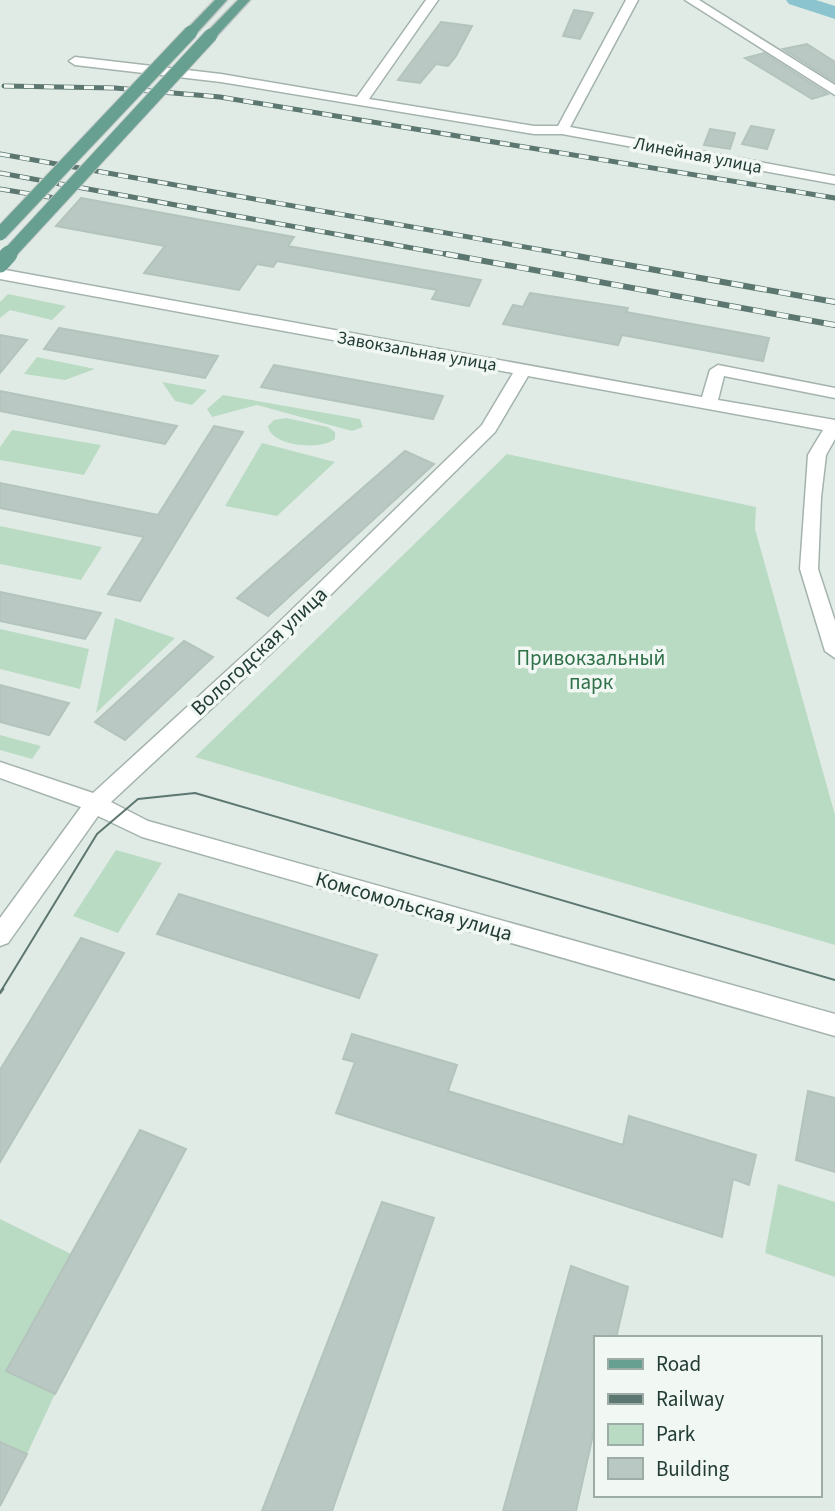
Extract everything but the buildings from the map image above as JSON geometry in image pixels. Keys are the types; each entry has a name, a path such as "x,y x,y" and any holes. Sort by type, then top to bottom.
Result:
{"main road":[{"path":"0,234 221,0"},
{"path":"0,264 244,0"}],"street":[{"path":"361,101 432,0"},
{"path":"562,130 632,0"},
{"path":"691,0 835,90"},
{"name":"Линейная улица","path":"75,61 221,78 534,130 562,130 835,180"},
{"name":"Завокзальная улица","path":"0,274 835,426"},
{"name":"Вологодская улица","path":"0,936 95,804 275,638 489,428 523,370"},
{"path":"708,405 718,370 835,393"},
{"path":"835,426 817,455 809,569 835,650"},
{"name":"Комсомольская улица","path":"0,770 95,804 142,828 835,1025"}],"green space":[{"path":"8,294 66,306 52,320 10,310 0,318 0,302"},
{"path":"37,357 95,369 65,380 24,374"},
{"path":"162,382 207,390 192,405 175,401"},
{"path":"223,395 360,419 363,427 352,431 257,405 212,417 207,409"},
{"path":"286,418 328,427 335,432 335,439 319,445 286,442 271,433 268,426 274,420"},
{"path":"12,430 101,445 84,475 0,460 0,447"},
{"path":"262,443 335,462 277,516 225,506"},
{"name":"Привокзальный парк","path":"507,454 756,507 755,529 835,815 835,945 195,757"},
{"path":"0,526 102,547 81,580 0,564"},
{"path":"115,618 175,638 96,713"},
{"path":"0,629 89,649 80,689 0,669"},
{"path":"0,735 41,746 32,759 0,750"},
{"path":"116,850 162,863 118,933 73,916"},
{"path":"778,1184 835,1202 835,1277 765,1253"},
{"path":"0,1219 71,1254 6,1371 55,1394 27,1454 0,1442"}],"waterway":[{"path":"796,0 835,13"}],"tram line":[{"path":"1,991 97,834 138,799 195,793 835,980"},
{"path":"0,993 3,989"}],"railway":[{"path":"4,86 115,88 220,97 835,198"},
{"path":"0,154 576,256"},
{"path":"0,173 456,256"},
{"path":"0,189 55,198"},
{"path":"446,254 835,325"},
{"path":"566,254 835,302"}]}
